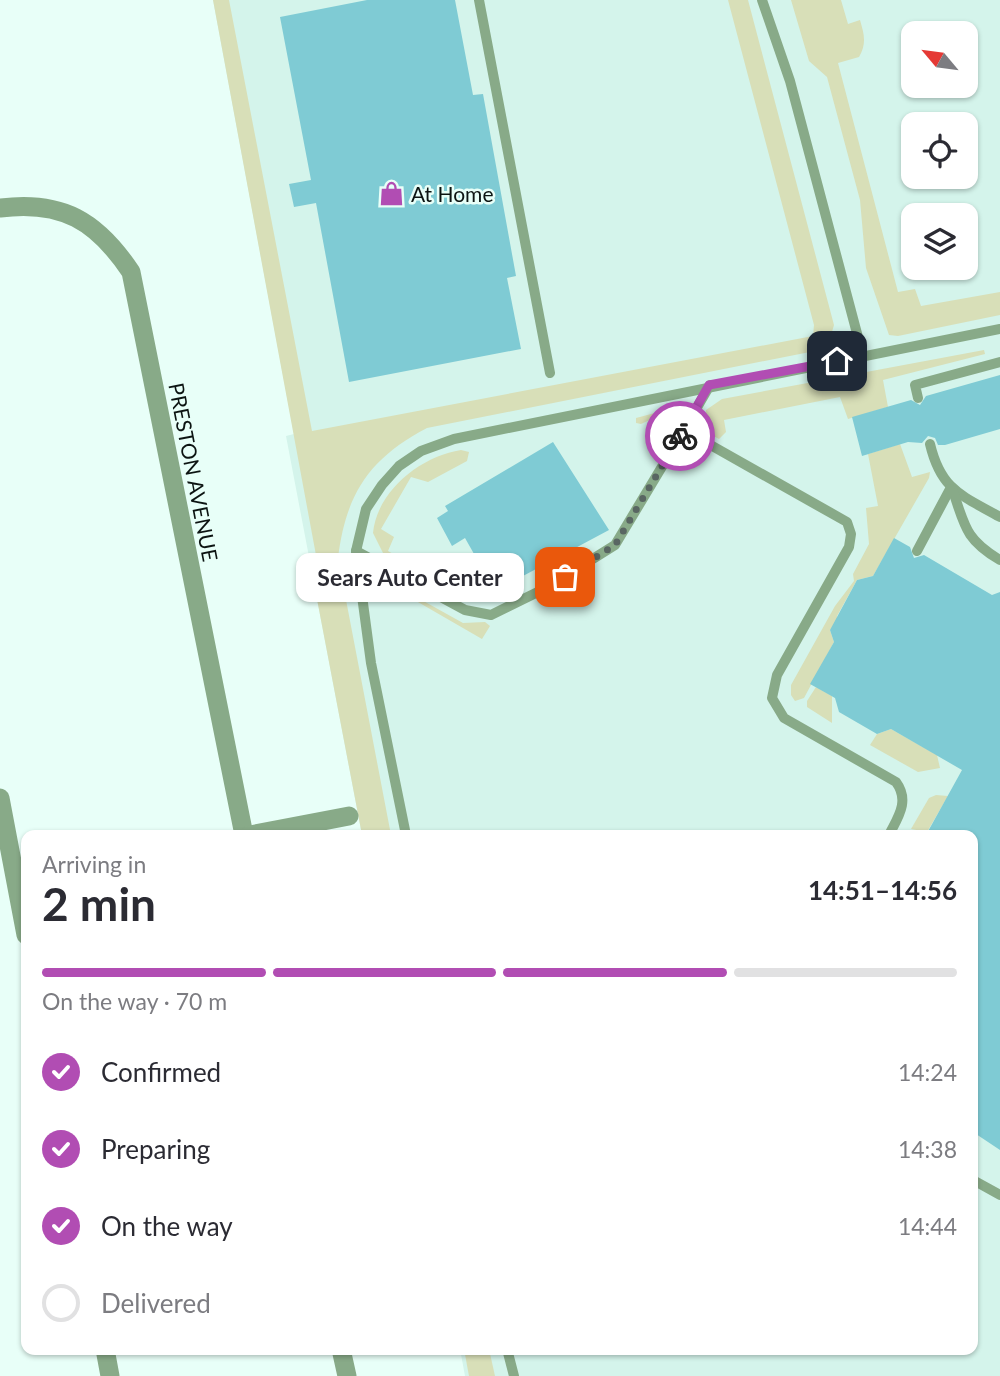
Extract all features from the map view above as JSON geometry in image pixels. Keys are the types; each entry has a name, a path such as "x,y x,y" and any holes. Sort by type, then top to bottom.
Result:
{"street":[{"name":"PRESTON AVENUE","path":"0,208 24,205 57,210 85,222 112,243 131,272 243,830"},
{"path":"0,798 21,913"},
{"path":"276,830 349,816"},
{"path":"106,1355 110,1376"},
{"path":"342,1355 347,1376"}],"lane":[{"path":"479,0 550,373"},
{"path":"762,0 790,81 863,356"},
{"path":"404,830 371,663 356,551 366,509 399,466 421,450 463,436 1000,329"},
{"path":"918,398 915,385 1000,362"},
{"path":"962,373 965,385"},
{"path":"356,551 465,610 491,615 548,587 615,545 709,385"},
{"path":"684,430 847,522 851,534 849,547 777,675 772,698 784,718 896,782 903,795 903,804 891,830"},
{"path":"930,444 935,466 951,490 968,536 977,547 1000,560"},
{"path":"951,490 1000,517"},
{"path":"917,551 951,490"},
{"path":"978,1183 1000,1195"},
{"path":"509,1355 514,1376"}],"shaded area":[{"path":"213,0 1000,0 1000,1376 465,1376 461,1355 978,1355 978,830 361,830 286,436 294,434"}],"green space":[{"path":"213,0 229,0 312,431 813,336 814,325 728,0 748,0 834,325 829,342 820,350 427,428 390,452 376,465 364,480 347,514 338,558 390,830 361,830 316,594 323,593"},
{"path":"791,0 841,0 848,24 860,20 864,34 862,52 859,57 838,63 898,292 915,289 921,306 1000,292 1000,315 898,336 889,335 866,268 860,200 827,77 809,61"},
{"path":"984,350 985,354 883,380 888,407 848,419 840,397 724,420 726,432 719,439 708,433 704,424 706,410 722,399"},
{"path":"666,410 673,414 675,425 660,451 655,452 652,444 662,437 652,419 641,424 636,423 636,418"},
{"path":"900,444 912,477 930,472 929,478 873,576 857,580 837,616 839,623 830,630 834,642 804,698 795,701 791,695 791,685 835,606 854,581 853,574 869,544 866,508 878,506 868,454"},
{"path":"461,450 469,452 467,461 428,482 411,477 381,529 394,537 388,551 432,576 443,564 456,587 453,592 383,553 373,533 383,503 404,478 431,460"},
{"path":"373,573 463,623 485,622 490,626 482,639 385,583 375,597 370,578"},
{"path":"816,687 832,696 832,723 807,707 807,701"},
{"path":"891,729 937,755 940,768 918,772 870,745 877,734"},
{"path":"936,795 948,796 928,830 911,829 929,798"},
{"path":"465,1355 490,1355 495,1376 469,1376"}],"building":[{"name":"At Home","path":"367,0 455,0 473,95 483,94 516,276 507,278 521,349 349,382 316,203 294,207 289,184 311,180 280,17"},
{"path":"1000,375 1000,429 945,445 938,445 935,438 928,436 922,443 908,442 862,456 852,417 911,400 920,405 926,396"},
{"path":"553,442 609,530 495,591 465,538 452,546 437,518 448,511 445,506"},
{"path":"894,538 910,547 914,558 924,555 992,595 1000,592 1000,1150 978,1135 978,830 929,830 962,770 891,729 877,734 839,712 835,698 810,684 834,642 830,630 857,580 873,576"}],"way so far":[{"path":"565,577 615,545 680,436"}],"place":[{"name":"At Home","path":"391,193"},
{"name":"Sears Auto Center","path":"565,577"}],"route":[{"path":"680,436 709,385 837,361"}]}
